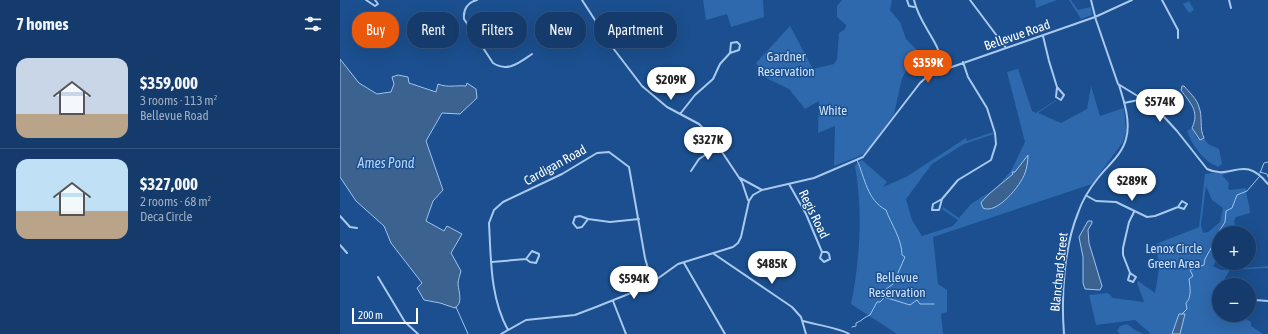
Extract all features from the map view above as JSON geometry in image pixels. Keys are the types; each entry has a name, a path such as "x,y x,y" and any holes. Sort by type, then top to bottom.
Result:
{"street":[{"path":"366,0 375,6 378,4 375,0"},
{"path":"477,0 467,6 464,18 493,64 502,68 509,68 532,54"},
{"path":"501,334 526,320 575,315 613,300 655,282 674,267 736,245 742,233 749,201 746,190 739,177 719,146 699,124 667,107 639,82 613,48 582,0"},
{"path":"907,0 909,6 914,7"},
{"path":"914,0 914,7 924,28 936,45 943,69"},
{"path":"970,0 1006,48"},
{"name":"Blanchard Street","path":"1064,334 1066,274 1071,235 1078,212 1097,179 1121,150 1125,143 1127,132 1124,103 1095,17 1091,0"},
{"name":"Bellevue Road","path":"749,201 755,193 762,190 814,178 863,157 920,82 929,75 1095,17 1132,0"},
{"path":"1162,0 1178,30 1178,38"},
{"path":"1229,0 1231,8"},
{"path":"1043,36 1049,61 1058,87 1064,95 1061,100 1056,97 1058,87"},
{"path":"680,114 695,95 713,79 720,64 730,53 739,50 740,45 737,42 734,41 730,44 730,53"},
{"path":"942,199 939,210 932,210 933,204 942,199 958,180 991,160 996,144 996,133 988,108 968,77 963,62"},
{"path":"1118,84 1154,106 1207,169 1213,172 1251,170 1261,175 1268,184"},
{"path":"1124,103 1143,99"},
{"path":"691,171 699,159 719,146"},
{"name":"Cardigan Road","path":"508,330 497,305 489,223 491,215 503,202 562,174 597,153 609,152 629,167 647,266 655,282"},
{"path":"739,177 762,190"},
{"name":"Regis Road","path":"789,184 806,214 822,252 820,255 821,260 827,261 830,257 829,254 827,252 822,252"},
{"path":"1087,196 1096,201 1114,201 1143,216 1151,217 1178,207 1185,209 1187,204 1181,202 1178,207"},
{"path":"1130,273 1136,276 1134,282 1128,280 1130,273 1122,249 1129,222 1134,212"},
{"path":"340,216 350,227 357,228"},
{"path":"588,219 582,227 578,228 573,223 575,217 580,216 588,219 610,222 639,219"},
{"path":"340,245 347,253"},
{"path":"492,262 526,259 536,264 539,254 532,251 526,259"},
{"path":"714,254 792,307 803,321 806,334"},
{"path":"684,263 725,334"},
{"path":"378,277 405,322 418,334"},
{"path":"613,300 626,334"},
{"path":"1256,300 1268,301"},
{"path":"803,321 824,328 842,330 849,334"}],"green space":[{"path":"703,0 763,0 764,17 731,27 727,14 706,20"},
{"path":"842,0 892,0 890,10 900,22 906,39 918,51 902,78 894,114 872,145 862,155 834,166 835,126 818,133 819,101 805,109 789,89 766,78 756,63 790,26 813,69 834,64 837,59 839,33 845,29 846,25 837,17 837,6"},
{"path":"1035,0 1057,0 1036,8"},
{"path":"1069,0 1071,0 1078,10 1091,7 1092,15 1081,19"},
{"path":"1189,1 1194,10 1189,13 1183,4"},
{"name":"Bellevue Reservation","path":"1018,69 1032,111 1036,113 1056,100 1038,113 1061,123 1087,109 1091,86 1100,116 1124,108 1126,132 1123,142 1092,184 933,237 938,284 947,290 947,312 941,314 943,334 897,334 851,304 857,270 860,218 855,166 862,160 887,182 883,187 906,177 966,138 967,141 993,132 994,134 964,144 932,164 906,199 912,220 922,236 953,226 958,220 942,209 943,207 959,218 971,204 996,188 1011,171 1025,142 1007,72"},
{"path":"1192,128 1197,138 1204,138 1208,144 1219,149 1222,164 1218,167 1203,157 1195,147 1187,131"},
{"name":"Lenox Circle Green Area","path":"1229,173 1222,175 1229,183 1228,189 1246,188 1250,213 1236,217 1234,221 1236,226 1215,226 1220,222 1223,208 1212,200 1206,186 1201,225 1203,233 1208,232 1212,229 1212,270 1230,270 1225,278 1212,278 1212,322 1251,322 1251,326 1263,334 1148,334 1150,333 1135,320 1096,325 1089,295 1108,293 1113,298 1144,302 1137,283 1138,281 1155,293 1159,269 1156,244 1199,227 1205,174"},
{"path":"1268,266 1268,268 1256,269 1256,267"},
{"path":"1127,324 1144,334 1120,334 1117,331 1120,326"}],"water":[{"name":"Ames Pond","path":"340,59 359,83 377,94 391,92 394,84 392,77 398,75 408,77 409,83 436,92 438,84 449,86 466,86 467,83 476,89 477,98 460,114 442,113 426,141 443,190 433,201 426,221 444,231 447,226 462,234 451,253 461,271 458,284 460,301 455,308 424,300 417,288 422,283 391,243 384,226 356,201 340,177"},
{"path":"1182,86 1184,86 1193,96 1199,107 1204,138 1200,140 1192,128 1195,117 1194,112 1191,103 1181,90"},
{"path":"1028,155 1025,173 1014,191 1008,198 995,207 989,209 983,208 981,203 983,200 1013,174 1012,172 1015,172"},
{"path":"1088,221 1092,221 1088,230 1089,243 1102,286 1100,290 1085,289 1083,283 1083,257 1079,237"},
{"path":"1179,314 1185,314 1180,334 1172,334"}],"waterway":[{"path":"857,160 871,195 880,206 886,210 898,237 902,249 902,255 905,257 893,284 882,292 884,297"},
{"path":"1260,173 1264,163 1268,162"},
{"path":"1260,172 1267,174 1268,177"},
{"path":"1182,314 1187,309 1186,303 1190,295 1189,279 1193,276 1190,270 1204,265 1205,259 1215,241 1216,236 1225,222 1226,211 1232,208 1237,195 1247,191 1259,177"},
{"path":"884,297 910,305 917,300 920,304 934,304"},
{"path":"852,327 856,326 856,323 870,315 877,302 880,302 884,298"},
{"path":"456,307 468,334"}],"park label":[{"name":"Gardner Reservation","path":"786,64"},
{"name":"White","path":"833,110"}]}
